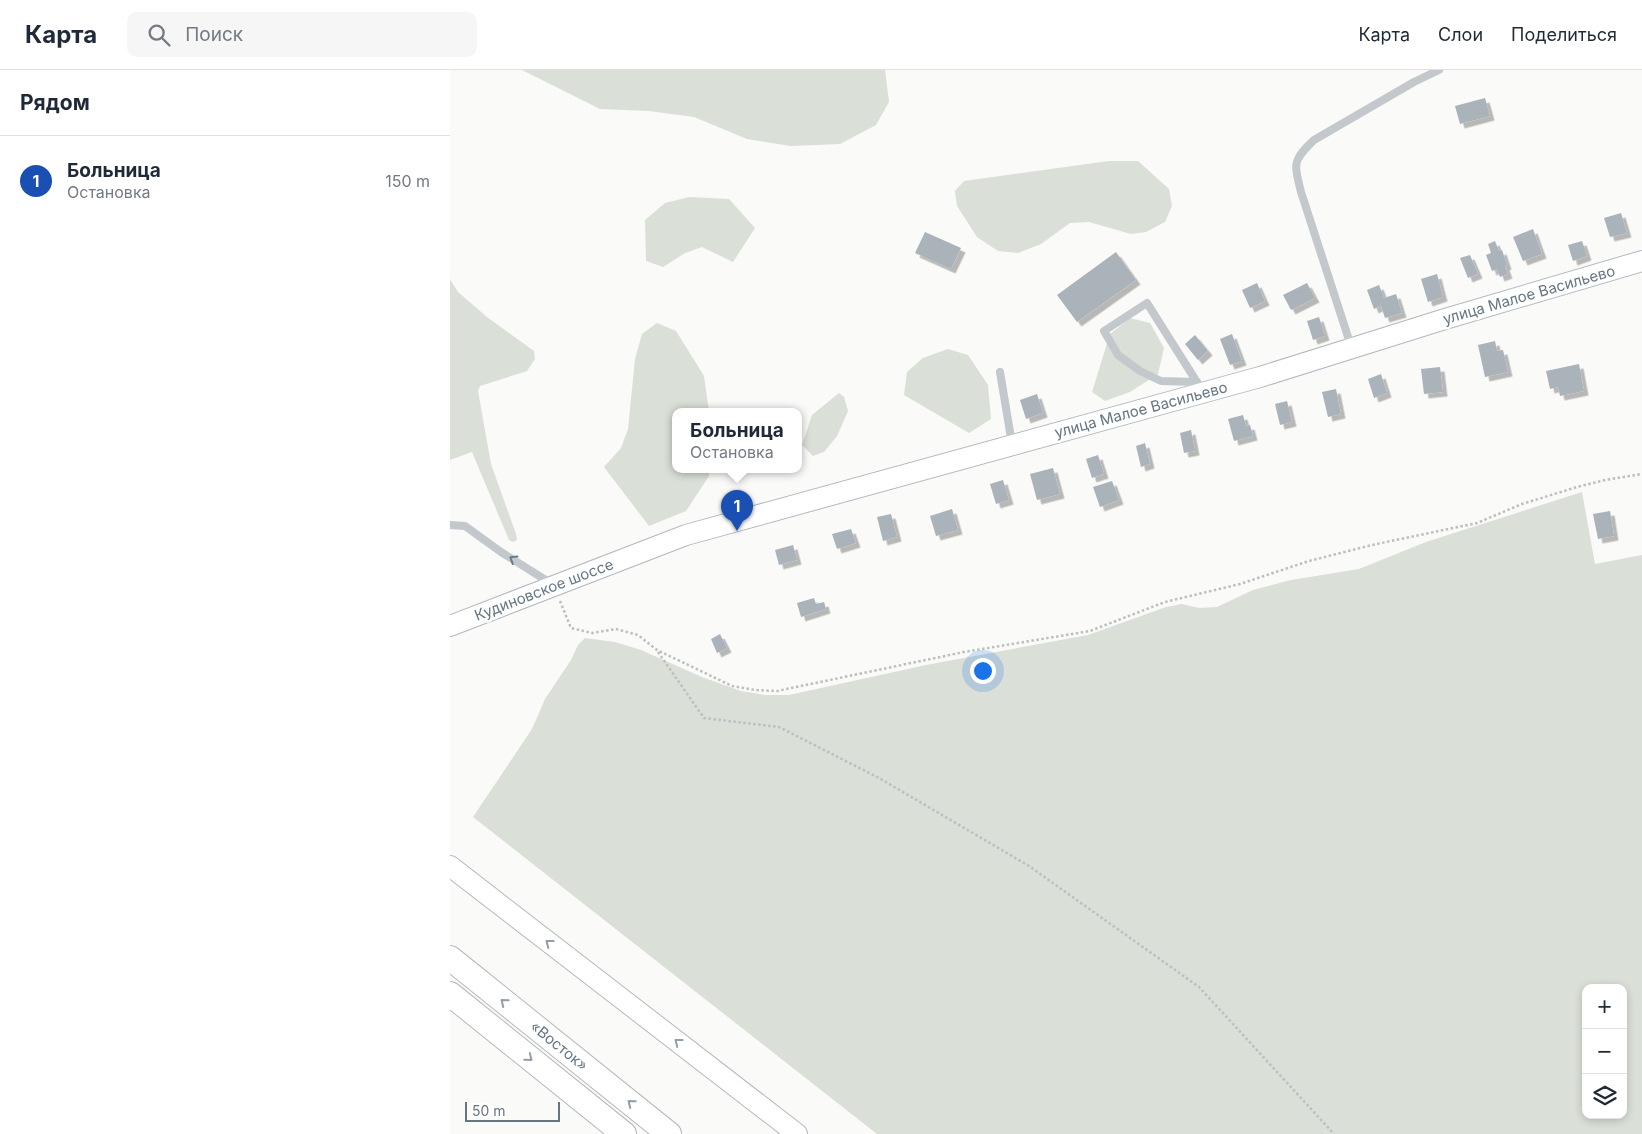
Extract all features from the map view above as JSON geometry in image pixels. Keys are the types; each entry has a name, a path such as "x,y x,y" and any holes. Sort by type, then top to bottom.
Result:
{"highway":[{"name":"«Восток»","path":"450,958 669,1134"},
{"name":"«Восток»","path":"450,994 624,1134"}],"main road":[{"name":"улица Малое Васильево","path":"638,554 695,532 1012,444 1200,387 1352,348 1642,262"},
{"name":"Кудиновское шоссе","path":"450,626 638,554"},
{"path":"450,866 797,1134"},
{"path":"717,1072 783,1134"}],"lane":[{"path":"1352,348 1301,192 1295,166 1301,152 1314,140 1414,82 1439,70"},
{"path":"1147,303 1200,387 1161,381 1140,371 1118,354 1104,331 1147,303"},
{"path":"1000,372 1012,444"},
{"path":"450,525 465,526 501,552 554,585"}],"path":[{"path":"554,585 571,628 592,633 616,629 638,635 657,650 732,686 777,691 964,652 1090,631 1165,602 1240,584 1308,561 1372,544 1477,523 1522,504 1558,493 1604,480 1642,474"},
{"path":"657,650 704,718 779,727 879,778 1029,866 1062,889 1199,987 1334,1134"}],"shaded area":[{"path":"522,70 885,70 889,102 876,125 840,144 791,146 747,139 694,117 649,111 600,109"},
{"path":"1109,161 1138,161 1169,189 1172,206 1165,222 1146,232 1131,234 1089,222 1070,223 1041,244 1018,253 998,251 977,237 957,206 955,191 964,181"},
{"path":"689,197 729,199 755,228 733,262 702,247 685,253 663,267 646,261 645,220 665,203"},
{"path":"450,279 458,292 487,317 534,351 535,359 527,371 480,386 478,391 491,464 516,534 517,540 513,542 509,540 472,452 450,460"},
{"path":"1130,318 1150,323 1164,348 1158,374 1130,392 1105,401 1092,392 1110,334"},
{"path":"657,323 676,331 704,376 708,408 672,408 672,473 709,473 709,476 686,511 649,526 604,467 621,448 628,429 635,359 642,334"},
{"path":"948,349 968,355 988,385 991,419 969,433 904,395 907,372 923,358"},
{"path":"839,393 844,397 848,411 837,436 824,452 813,456 802,445 812,415"},
{"path":"1582,492 1595,564 1642,555 1642,1134 877,1134 473,817 532,729 545,699 571,660 578,645 585,638 615,642 641,650 702,677 741,691 765,695 789,695 926,665 1088,635 1166,607 1182,604 1199,608 1217,607 1253,590 1291,580 1359,569 1426,542"}],"building":[{"path":"1485,98 1490,116 1460,124 1455,106"},
{"path":"1621,213 1627,233 1610,237 1604,218"},
{"path":"1533,229 1542,254 1523,261 1513,237"},
{"path":"925,232 961,248 951,269 915,253"},
{"path":"1495,241 1499,251 1502,250 1507,265 1505,266 1508,274 1500,277 1497,269 1492,271 1486,255 1491,253 1488,244"},
{"path":"1582,241 1587,256 1573,261 1568,245"},
{"path":"1116,252 1136,280 1077,322 1057,295"},
{"path":"1470,255 1478,274 1468,278 1460,258"},
{"path":"1437,274 1443,297 1428,302 1421,279"},
{"path":"1257,283 1265,301 1250,308 1242,290"},
{"path":"1307,283 1315,298 1291,310 1283,295"},
{"path":"1379,285 1384,298 1396,294 1402,313 1385,318 1381,306 1374,309 1367,290"},
{"path":"1319,317 1325,336 1313,340 1307,321"},
{"path":"1232,334 1242,361 1230,365 1220,339"},
{"path":"1195,335 1208,351 1198,360 1185,344"},
{"path":"1495,341 1497,351 1503,350 1508,372 1485,377 1478,345"},
{"path":"1579,364 1584,391 1560,396 1558,387 1550,389 1546,371"},
{"path":"1440,367 1443,392 1424,394 1421,369"},
{"path":"1381,374 1387,393 1374,398 1368,379"},
{"path":"1336,389 1341,414 1328,417 1322,392"},
{"path":"1037,394 1043,413 1026,419 1020,400"},
{"path":"1287,401 1292,422 1280,425 1275,404"},
{"path":"1243,415 1246,426 1250,425 1253,436 1234,441 1228,419"},
{"path":"1191,430 1195,451 1184,453 1180,433"},
{"path":"1145,443 1150,464 1141,467 1136,446"},
{"path":"1098,455 1104,474 1092,478 1086,459"},
{"path":"1053,468 1060,494 1037,500 1030,474"},
{"path":"1003,480 1009,500 996,504 990,484"},
{"path":"1112,481 1119,500 1100,507 1093,487"},
{"path":"952,509 958,530 936,536 930,516"},
{"path":"1610,511 1614,536 1598,539 1593,514"},
{"path":"891,514 897,537 883,541 877,517"},
{"path":"851,529 856,543 837,549 832,534"},
{"path":"793,545 797,560 779,565 775,550"},
{"path":"814,598 816,604 824,602 826,609 801,617 797,603"},
{"path":"720,634 727,648 717,653 711,639"}],"place":[{"name":"Больница","path":"737,531"}]}
